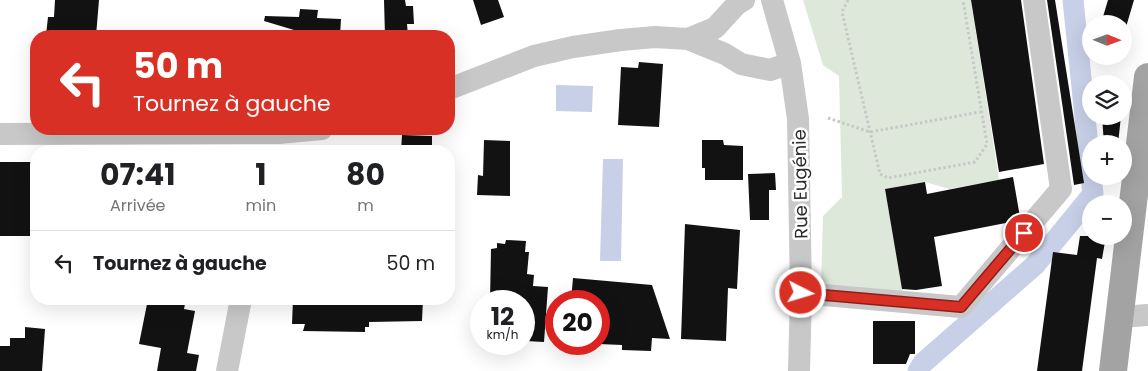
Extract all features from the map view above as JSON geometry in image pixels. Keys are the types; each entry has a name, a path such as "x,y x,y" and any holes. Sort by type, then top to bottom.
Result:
{"main road":[{"path":"1113,371 1148,77"}],"street":[{"path":"688,39 715,28 744,0"},
{"name":"Rue Eugénie","path":"772,0 790,64 798,119 801,293 799,371"},
{"path":"801,293 961,307 1061,189 1034,0"},
{"path":"722,20 720,41 725,54"},
{"path":"455,88 534,56 573,47 638,38 688,39 725,54 741,64 770,70 790,64"},
{"path":"0,134 30,134"},
{"path":"227,371 240,305"},
{"path":"1120,317 1148,315"}],"path":[{"path":"848,0 842,12 880,174 888,178 975,162 987,144 963,0"},
{"path":"828,118 870,132 981,112"}],"green space":[{"path":"803,0 971,0 999,180 949,189 925,182 885,189 903,292 821,287 823,216 842,197 839,76 823,65"}],"water":[{"path":"556,85 593,86 592,112 556,111"},
{"path":"603,159 623,159 621,261 600,261"}],"building":[{"path":"55,0 99,0 96,30 47,30 48,17 54,17"},
{"path":"384,0 405,0 406,6 413,6 414,24 407,24 408,30 385,30"},
{"path":"473,0 498,0 504,17 481,25"},
{"path":"971,0 1021,0 1044,164 999,172"},
{"path":"1047,0 1055,0 1082,170 1082,183 1074,185"},
{"path":"1108,0 1134,0 1130,15 1104,15"},
{"path":"300,9 318,10 317,18 341,19 340,30 294,30 264,21 265,16 299,17"},
{"path":"639,62 663,64 659,127 618,125 621,67 638,68"},
{"path":"1103,125 1120,125 1119,135 1103,135"},
{"path":"402,135 432,136 432,145 401,145"},
{"path":"484,140 510,141 510,196 477,195 478,175 483,176"},
{"path":"702,140 723,140 724,145 743,146 743,180 705,180 705,168 702,168"},
{"path":"0,162 30,162 30,236 0,236"},
{"path":"775,173 776,190 769,190 769,220 750,220 748,174"},
{"path":"1013,177 1020,217 1016,221 934,237 942,286 916,290 902,289 885,189 925,182 927,194"},
{"path":"685,224 740,230 737,289 728,288 726,341 681,339"},
{"path":"1080,236 1082,236 1082,245 1104,245 1102,259 1097,258 1082,371 1037,371 1053,252 1077,255"},
{"path":"506,240 526,241 525,252 529,252 527,274 534,275 533,286 548,287 548,290 545,290 544,342 535,342 535,290 490,290 491,249 497,248 497,243 505,244"},
{"path":"573,278 652,285 670,339 652,338 651,351 622,350 622,345 610,344 610,290 572,290"},
{"path":"147,305 185,305 184,309 195,311 187,353 199,355 196,371 157,371 161,348 139,344"},
{"path":"293,305 423,305 422,321 369,322 369,327 365,327 365,332 303,331 305,324 292,324"},
{"path":"873,321 915,321 915,354 910,354 906,364 873,364"},
{"path":"25,327 45,329 42,371 0,371 0,346 10,346 10,338 25,338"}],"waterway":[{"path":"1073,0 1087,135"},
{"path":"918,371 923,363 1035,265 1093,194 1092,185"}],"route":[{"path":"801,293 961,307 1024,233"}]}
